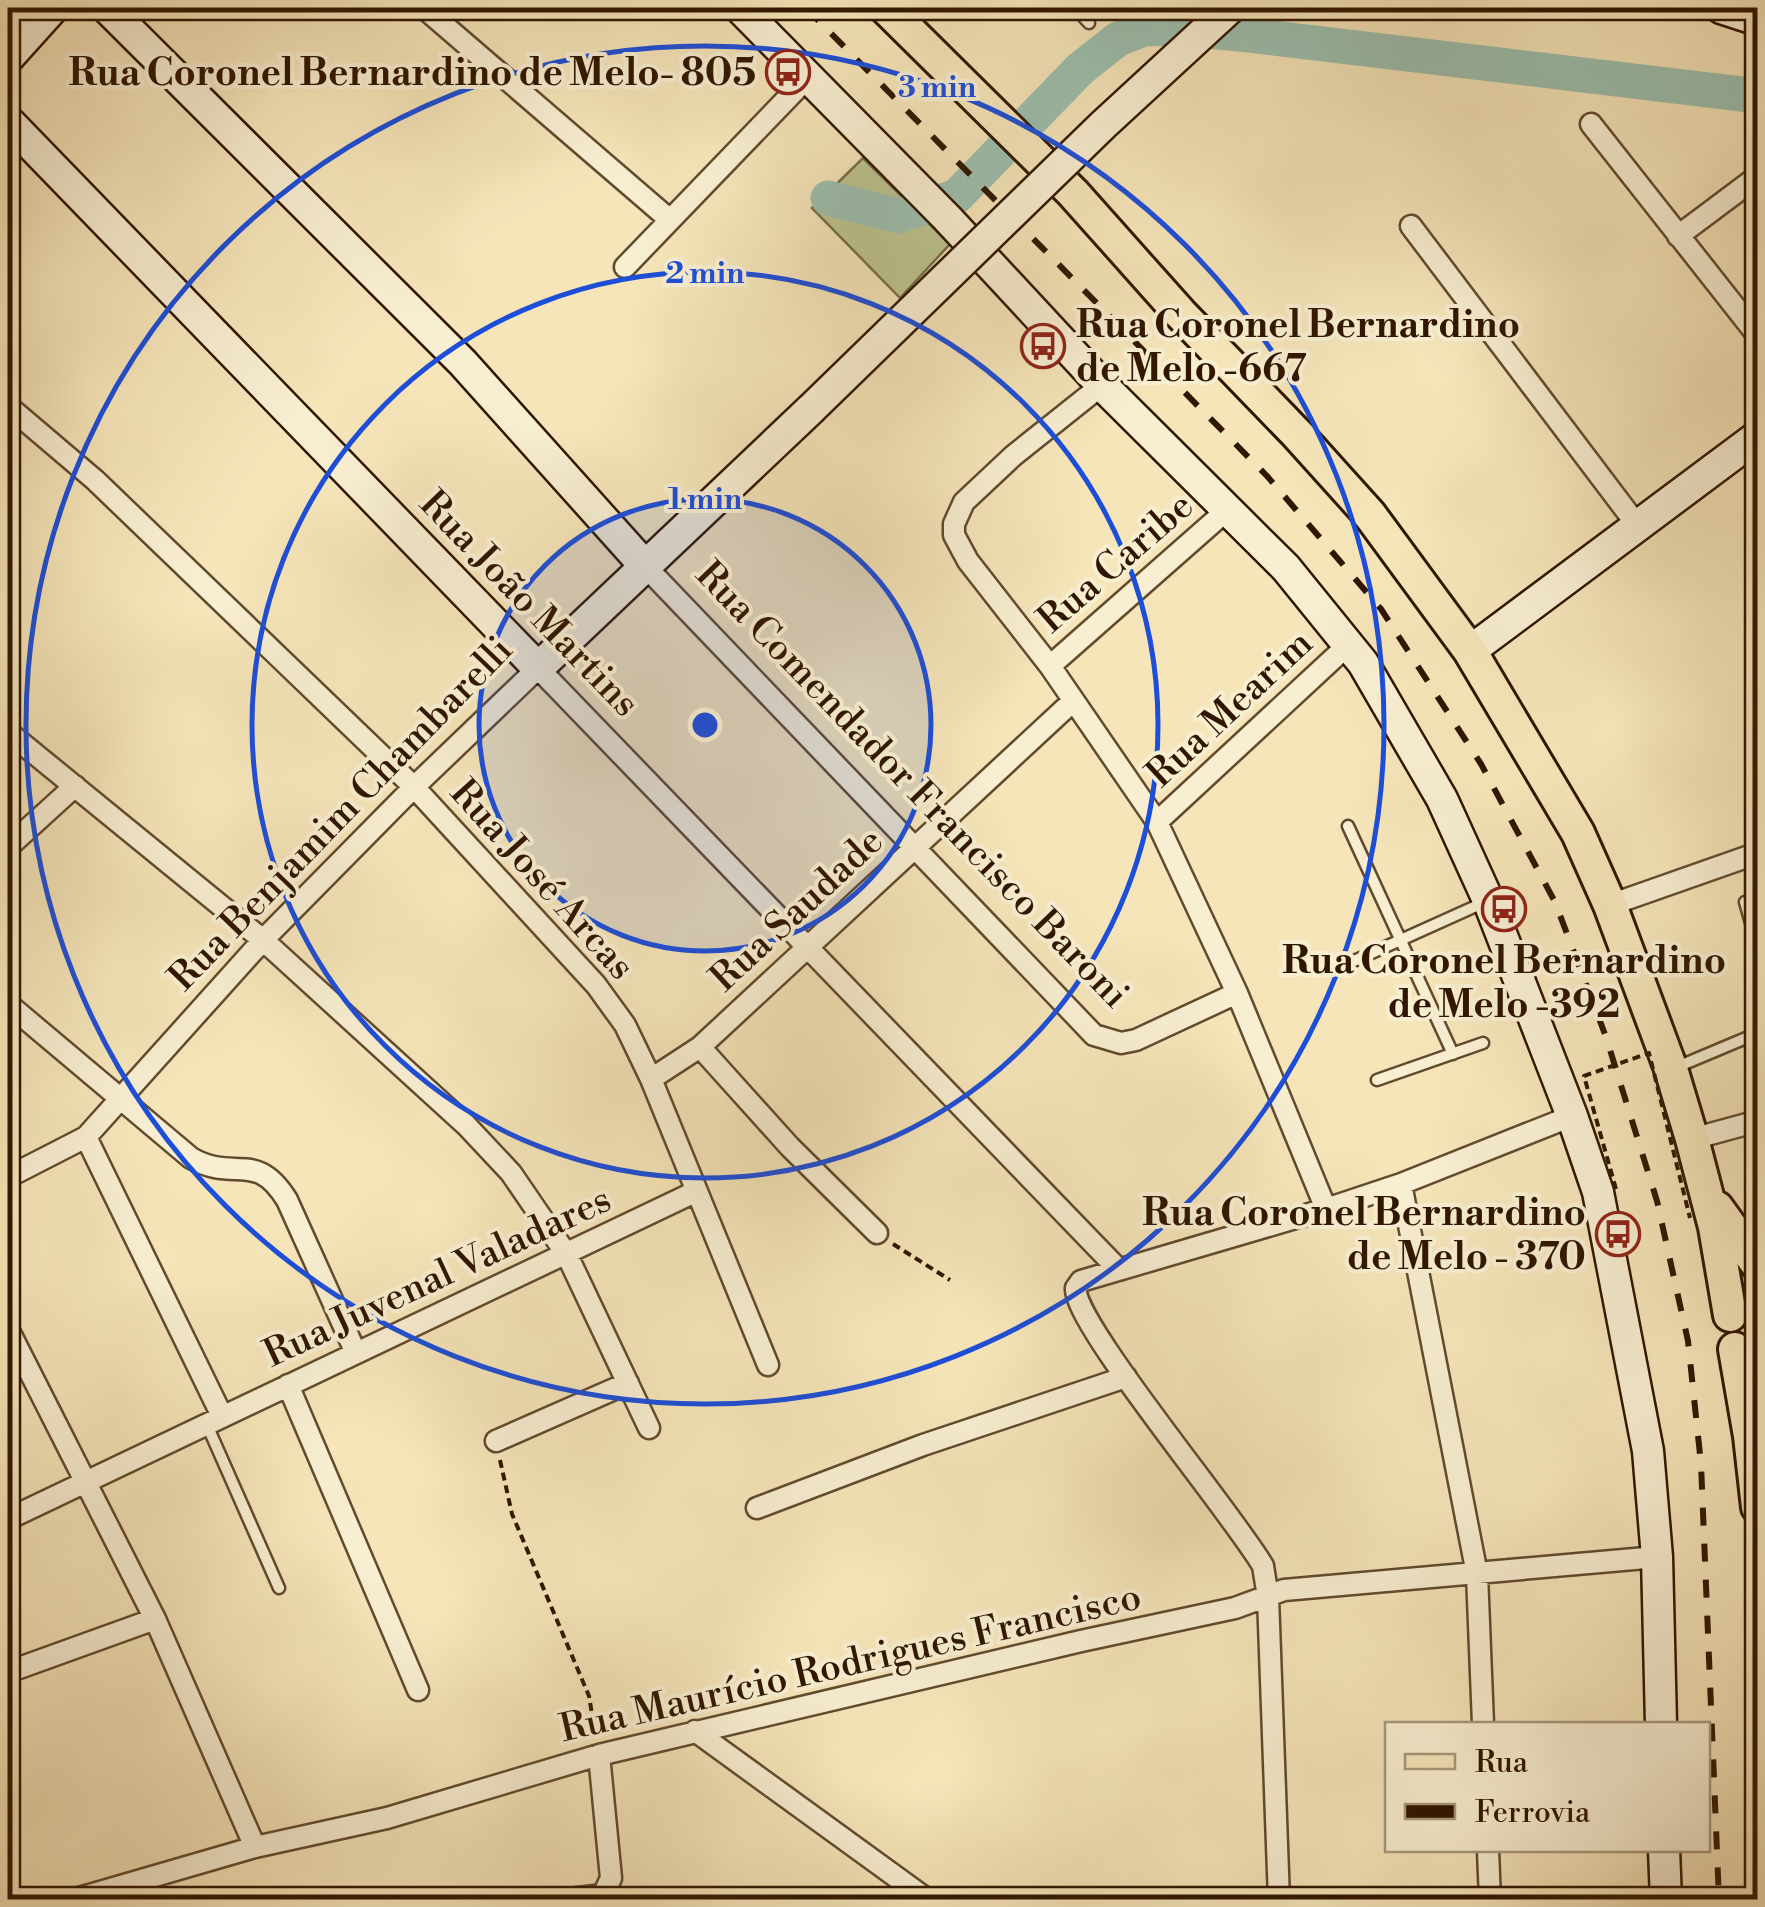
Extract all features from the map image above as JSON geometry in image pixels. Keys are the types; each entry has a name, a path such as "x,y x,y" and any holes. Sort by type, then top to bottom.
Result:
{"main road":[{"path":"886,8 1033,155 1370,515 1470,651 1578,833 1610,906 1671,1069 1692,1139 1699,1207 1730,1315 1728,1332 1746,1356 1758,1507"},
{"path":"1699,1207 1758,1265"},
{"path":"1730,1315 1743,1297 1758,1291"}],"street":[{"path":"8,58 53,8"},
{"name":"Rua Comendador Francisco Baroni","path":"107,8 463,363 645,566 1081,1024 1104,1041 1121,1043 1136,1040 1236,994"},
{"path":"424,8 670,220"},
{"path":"740,8 947,218 1102,385 1286,568 1349,644 1442,799 1488,900 1598,1192 1648,1451 1661,1722"},
{"name":"Rua Benjamim Chambarelli","path":"8,1177 86,1137 263,940 414,788 1103,125 1230,8"},
{"path":"1721,8 1758,20"},
{"path":"625,267 808,77"},
{"name":"Rua João Martins","path":"8,121 1119,1270"},
{"path":"1591,124 1678,236 1750,310 1758,336"},
{"path":"1678,236 1758,176"},
{"path":"1410,226 1637,525"},
{"path":"1102,385 964,502 954,534 968,561 1050,666 1157,822 1236,994 1326,1209"},
{"name":"Rua José Arcas","path":"8,406 94,480 414,788 596,985 625,1024 652,1079 768,1365"},
{"path":"1470,651 1758,436"},
{"name":"Rua Caribe","path":"1050,666 1227,510"},
{"name":"Rua Mearim","path":"1157,822 1349,644"},
{"name":"Rua Saudade","path":"652,1079 700,1047 1072,702"},
{"path":"8,732 263,940 466,1125 510,1172 567,1255 649,1428"},
{"path":"8,847 74,786"},
{"path":"1610,906 1758,853"},
{"path":"8,1004 192,1158 224,1171 250,1168 276,1182 354,1351"},
{"path":"700,1047 790,1147 877,1233"},
{"path":"1278,1900 1268,1596 1262,1566 1126,1377 1078,1304 1075,1291 1082,1281 1401,1184 1572,1116"},
{"path":"1692,1139 1758,1121"},
{"path":"86,1137 214,1420"},
{"path":"1401,1184 1477,1574 1483,1722"},
{"name":"Rua Juvenal Valadares","path":"8,1519 697,1191"},
{"path":"8,1329 156,1619 255,1848"},
{"path":"757,1508 1126,1377"},
{"path":"496,1441 628,1382"},
{"path":"288,1385 418,1690"},
{"name":"Rua Maurício Rodrigues Francisco","path":"72,1900 255,1848 387,1818 599,1755 1235,1608 1299,1588 1656,1558"},
{"path":"8,1672 156,1619"},
{"path":"695,1731 928,1900"},
{"path":"562,1900 603,1897 610,1878 599,1755"},
{"path":"1488,1852 1490,1900"},
{"path":"1664,1852 1666,1900"}],"lane":[{"path":"1075,8 1089,22"},
{"path":"1348,826 1453,1054"},
{"path":"1345,965 1488,900"},
{"path":"1745,902 1758,948"},
{"path":"1671,1069 1758,1033"},
{"path":"1377,1080 1483,1042"},
{"path":"214,1420 279,1588"}],"path":[{"path":"1616,1190 1584,1076 1649,1053 1699,1207"},
{"path":"877,1233 950,1280"},
{"path":"496,1441 512,1514 588,1696 599,1755"}],"green space":[{"path":"863,158 950,244 900,298 812,208"}],"waterway":[{"path":"828,198 898,216 957,196 1080,69 1118,39 1144,29 1249,35 1758,96"}],"railway":[{"path":"806,8 1267,476 1381,609 1481,764 1555,902 1606,1037 1657,1201 1688,1341 1701,1464 1719,1900"}],"place":[{"name":"Rua Coronel Bernardino de Melo- 805","path":"788,72"},
{"name":"Rua Coronel Bernardino de Melo -667","path":"1043,346"},
{"name":"Rua Coronel Bernardino de Melo -392","path":"1504,909"},
{"name":"Rua Coronel Bernardino de Melo - 370","path":"1618,1234"}]}
